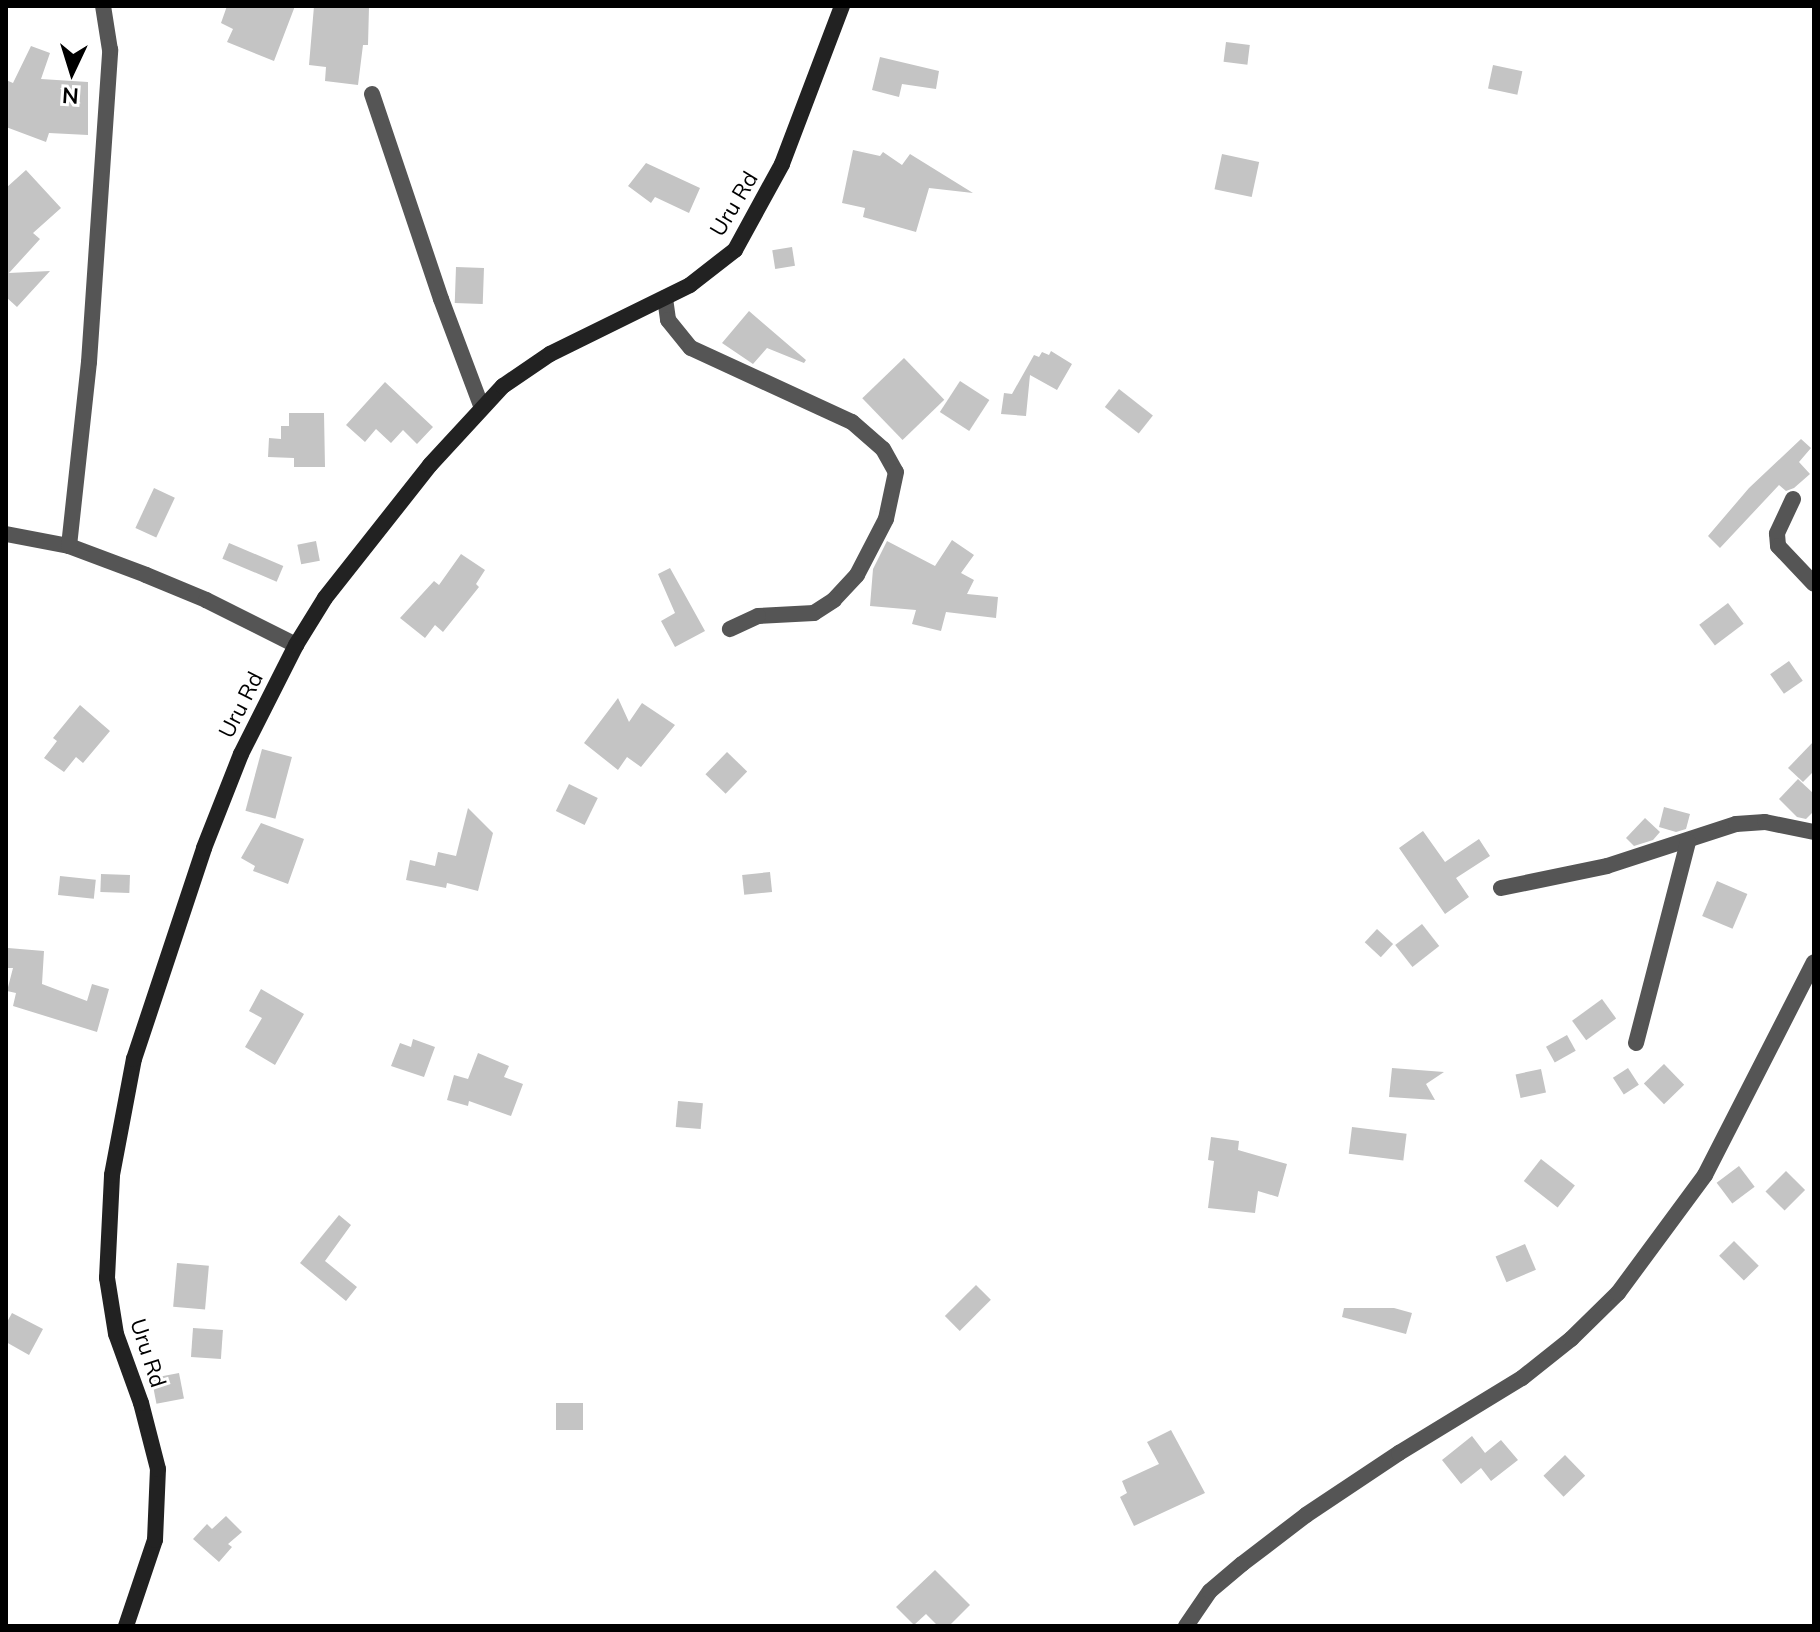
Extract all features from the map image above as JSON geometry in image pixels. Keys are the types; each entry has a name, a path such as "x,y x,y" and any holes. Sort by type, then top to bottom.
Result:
{"street":[{"path":"69,546 89,362 110,50 103,6"},
{"name":"Uru Rd","path":"126,1626 155,1540 158,1469 141,1403 116,1334 107,1278 112,1175 134,1059 175,932 241,754 296,645 325,598 430,465 503,386 550,354 665,298 717,267 735,250 782,164 842,6"},
{"path":"372,94 441,299 482,408"},
{"path":"665,298 668,320 691,348 852,422 883,449 896,472 886,519 857,575 834,600 814,613 758,616 730,629"},
{"path":"1793,499 1777,534 1778,546 1814,584"},
{"path":"6,534 69,546 206,600 296,645"},
{"path":"1501,888 1607,866 1736,824 1765,822 1814,832"},
{"path":"1636,1043 1688,842"},
{"path":"1186,1626 1210,1591 1242,1564 1306,1515 1411,1445 1522,1378 1571,1339 1618,1293 1705,1175 1814,962"}],"building":[{"path":"227,6 295,6 274,61 227,42 233,29 221,23"},
{"path":"314,6 369,7 368,45 363,45 358,85 325,81 326,67 309,65"},
{"path":"1226,42 1250,45 1247,65 1224,62"},
{"path":"31,46 50,53 41,79 88,82 88,135 49,133 46,142 6,127 6,80 13,83"},
{"path":"880,57 939,71 936,89 902,84 899,97 872,90"},
{"path":"1493,65 1522,71 1517,95 1488,88"},
{"path":"853,150 880,156 883,152 902,165 910,154 973,193 929,188 916,232 863,217 865,208 842,203"},
{"path":"1222,154 1259,162 1252,197 1215,189"},
{"path":"646,163 700,188 689,213 655,197 651,203 628,186"},
{"path":"26,170 61,208 33,233 40,239 9,273 50,271 17,307 6,297 6,188"},
{"path":"792,247 795,266 775,269 772,250"},
{"path":"456,267 484,268 483,304 455,303"},
{"path":"749,311 806,360 804,363 767,348 753,364 722,343"},
{"path":"1051,351 1072,364 1057,390 1030,375 1026,416 1001,414 1004,393 1012,394 1034,355 1039,357 1042,352 1049,355"},
{"path":"904,358 944,400 903,440 862,398"},
{"path":"960,381 989,400 969,431 940,412"},
{"path":"385,382 433,427 417,444 403,430 391,443 376,429 365,442 346,425"},
{"path":"1119,389 1153,415 1139,434 1105,407"},
{"path":"289,413 324,413 325,467 294,467 294,458 268,457 269,438 281,439 281,426 289,426"},
{"path":"1801,439 1811,448 1799,462 1810,474 1786,491 1779,485 1720,548 1708,536 1749,488"},
{"path":"154,488 175,498 156,538 135,528"},
{"path":"952,540 974,555 961,573 974,580 967,594 998,597 996,618 946,612 941,631 912,624 916,610 870,606 873,569 887,541 935,566"},
{"path":"316,541 320,561 301,564 297,545"},
{"path":"229,543 283,566 277,582 222,559"},
{"path":"461,554 485,570 476,584 479,587 443,632 435,625 425,638 400,618 434,581 439,585"},
{"path":"670,568 705,631 675,647 661,621 675,613 658,574"},
{"path":"1728,603 1744,624 1715,645 1699,625"},
{"path":"1789,661 1803,681 1784,694 1770,674"},
{"path":"618,698 629,722 642,703 675,725 641,767 627,757 618,770 584,743"},
{"path":"80,705 110,731 83,763 76,757 64,772 44,758 57,741 53,738"},
{"path":"1814,741 1814,771 1803,782 1788,768"},
{"path":"262,749 292,757 275,819 245,811"},
{"path":"727,752 747,771 726,794 705,774"},
{"path":"1798,779 1814,794 1814,811 1806,819 1797,817 1779,799"},
{"path":"569,784 598,798 585,825 556,811"},
{"path":"1664,807 1690,814 1686,829 1676,832 1659,827"},
{"path":"468,808 493,833 478,891 447,883 446,888 406,880 410,860 435,866 438,852 456,856"},
{"path":"1645,818 1660,832 1653,840 1634,846 1626,838"},
{"path":"261,823 304,839 288,884 253,871 255,866 241,858"},
{"path":"1423,831 1445,862 1479,839 1490,856 1456,878 1469,897 1445,914 1399,848"},
{"path":"770,872 772,892 744,895 742,875"},
{"path":"101,874 130,875 129,893 100,892"},
{"path":"60,876 96,880 94,899 58,895"},
{"path":"1717,881 1747,894 1733,929 1702,916"},
{"path":"1422,924 1439,946 1412,967 1395,945"},
{"path":"1377,929 1393,944 1381,957 1365,942"},
{"path":"8,948 44,951 42,984 87,1001 92,984 109,989 97,1032 13,1006 16,993 7,991 13,968 7,968"},
{"path":"261,989 304,1014 275,1065 245,1047 262,1018 249,1011"},
{"path":"1602,999 1616,1018 1586,1040 1572,1021"},
{"path":"1567,1035 1576,1051 1555,1062 1546,1047"},
{"path":"413,1039 435,1047 424,1077 391,1066 400,1043 411,1047"},
{"path":"478,1053 509,1066 504,1077 523,1084 511,1116 469,1101 468,1106 447,1100 454,1075 468,1079"},
{"path":"1664,1064 1684,1085 1664,1104 1644,1083"},
{"path":"1392,1068 1444,1072 1426,1084 1435,1100 1389,1097"},
{"path":"1628,1068 1639,1085 1624,1095 1613,1078"},
{"path":"1541,1069 1546,1092 1521,1098 1516,1074"},
{"path":"678,1101 703,1103 701,1129 676,1127"},
{"path":"1352,1127 1407,1134 1403,1161 1349,1154"},
{"path":"1211,1137 1239,1141 1238,1150 1287,1164 1278,1197 1258,1191 1255,1213 1208,1208 1214,1161 1208,1160"},
{"path":"1541,1159 1575,1185 1558,1208 1524,1181"},
{"path":"1739,1166 1755,1187 1732,1204 1717,1183"},
{"path":"1786,1171 1805,1190 1785,1211 1765,1192"},
{"path":"339,1215 351,1225 325,1261 357,1287 346,1301 300,1263"},
{"path":"1734,1241 1759,1266 1744,1281 1719,1256"},
{"path":"1525,1244 1536,1270 1506,1282 1496,1257"},
{"path":"177,1263 209,1266 205,1310 173,1307"},
{"path":"976,1285 991,1300 960,1331 945,1316"},
{"path":"1344,1308 1394,1308 1412,1313 1406,1334 1342,1317"},
{"path":"12,1313 43,1329 29,1355 6,1342 6,1324"},
{"path":"193,1328 223,1330 221,1359 191,1357"},
{"path":"179,1373 184,1399 156,1404 152,1378"},
{"path":"556,1403 583,1403 583,1430 556,1430"},
{"path":"1171,1430 1205,1493 1134,1526 1120,1497 1127,1493 1122,1481 1159,1464 1147,1442"},
{"path":"1472,1436 1485,1453 1501,1440 1518,1460 1491,1481 1481,1468 1461,1484 1442,1460"},
{"path":"1565,1455 1585,1476 1564,1497 1543,1476"},
{"path":"226,1516 242,1532 228,1544 232,1547 219,1562 193,1539 207,1524 212,1529"},
{"path":"935,1570 970,1605 949,1626 938,1626 926,1614 914,1625 896,1607"}]}
